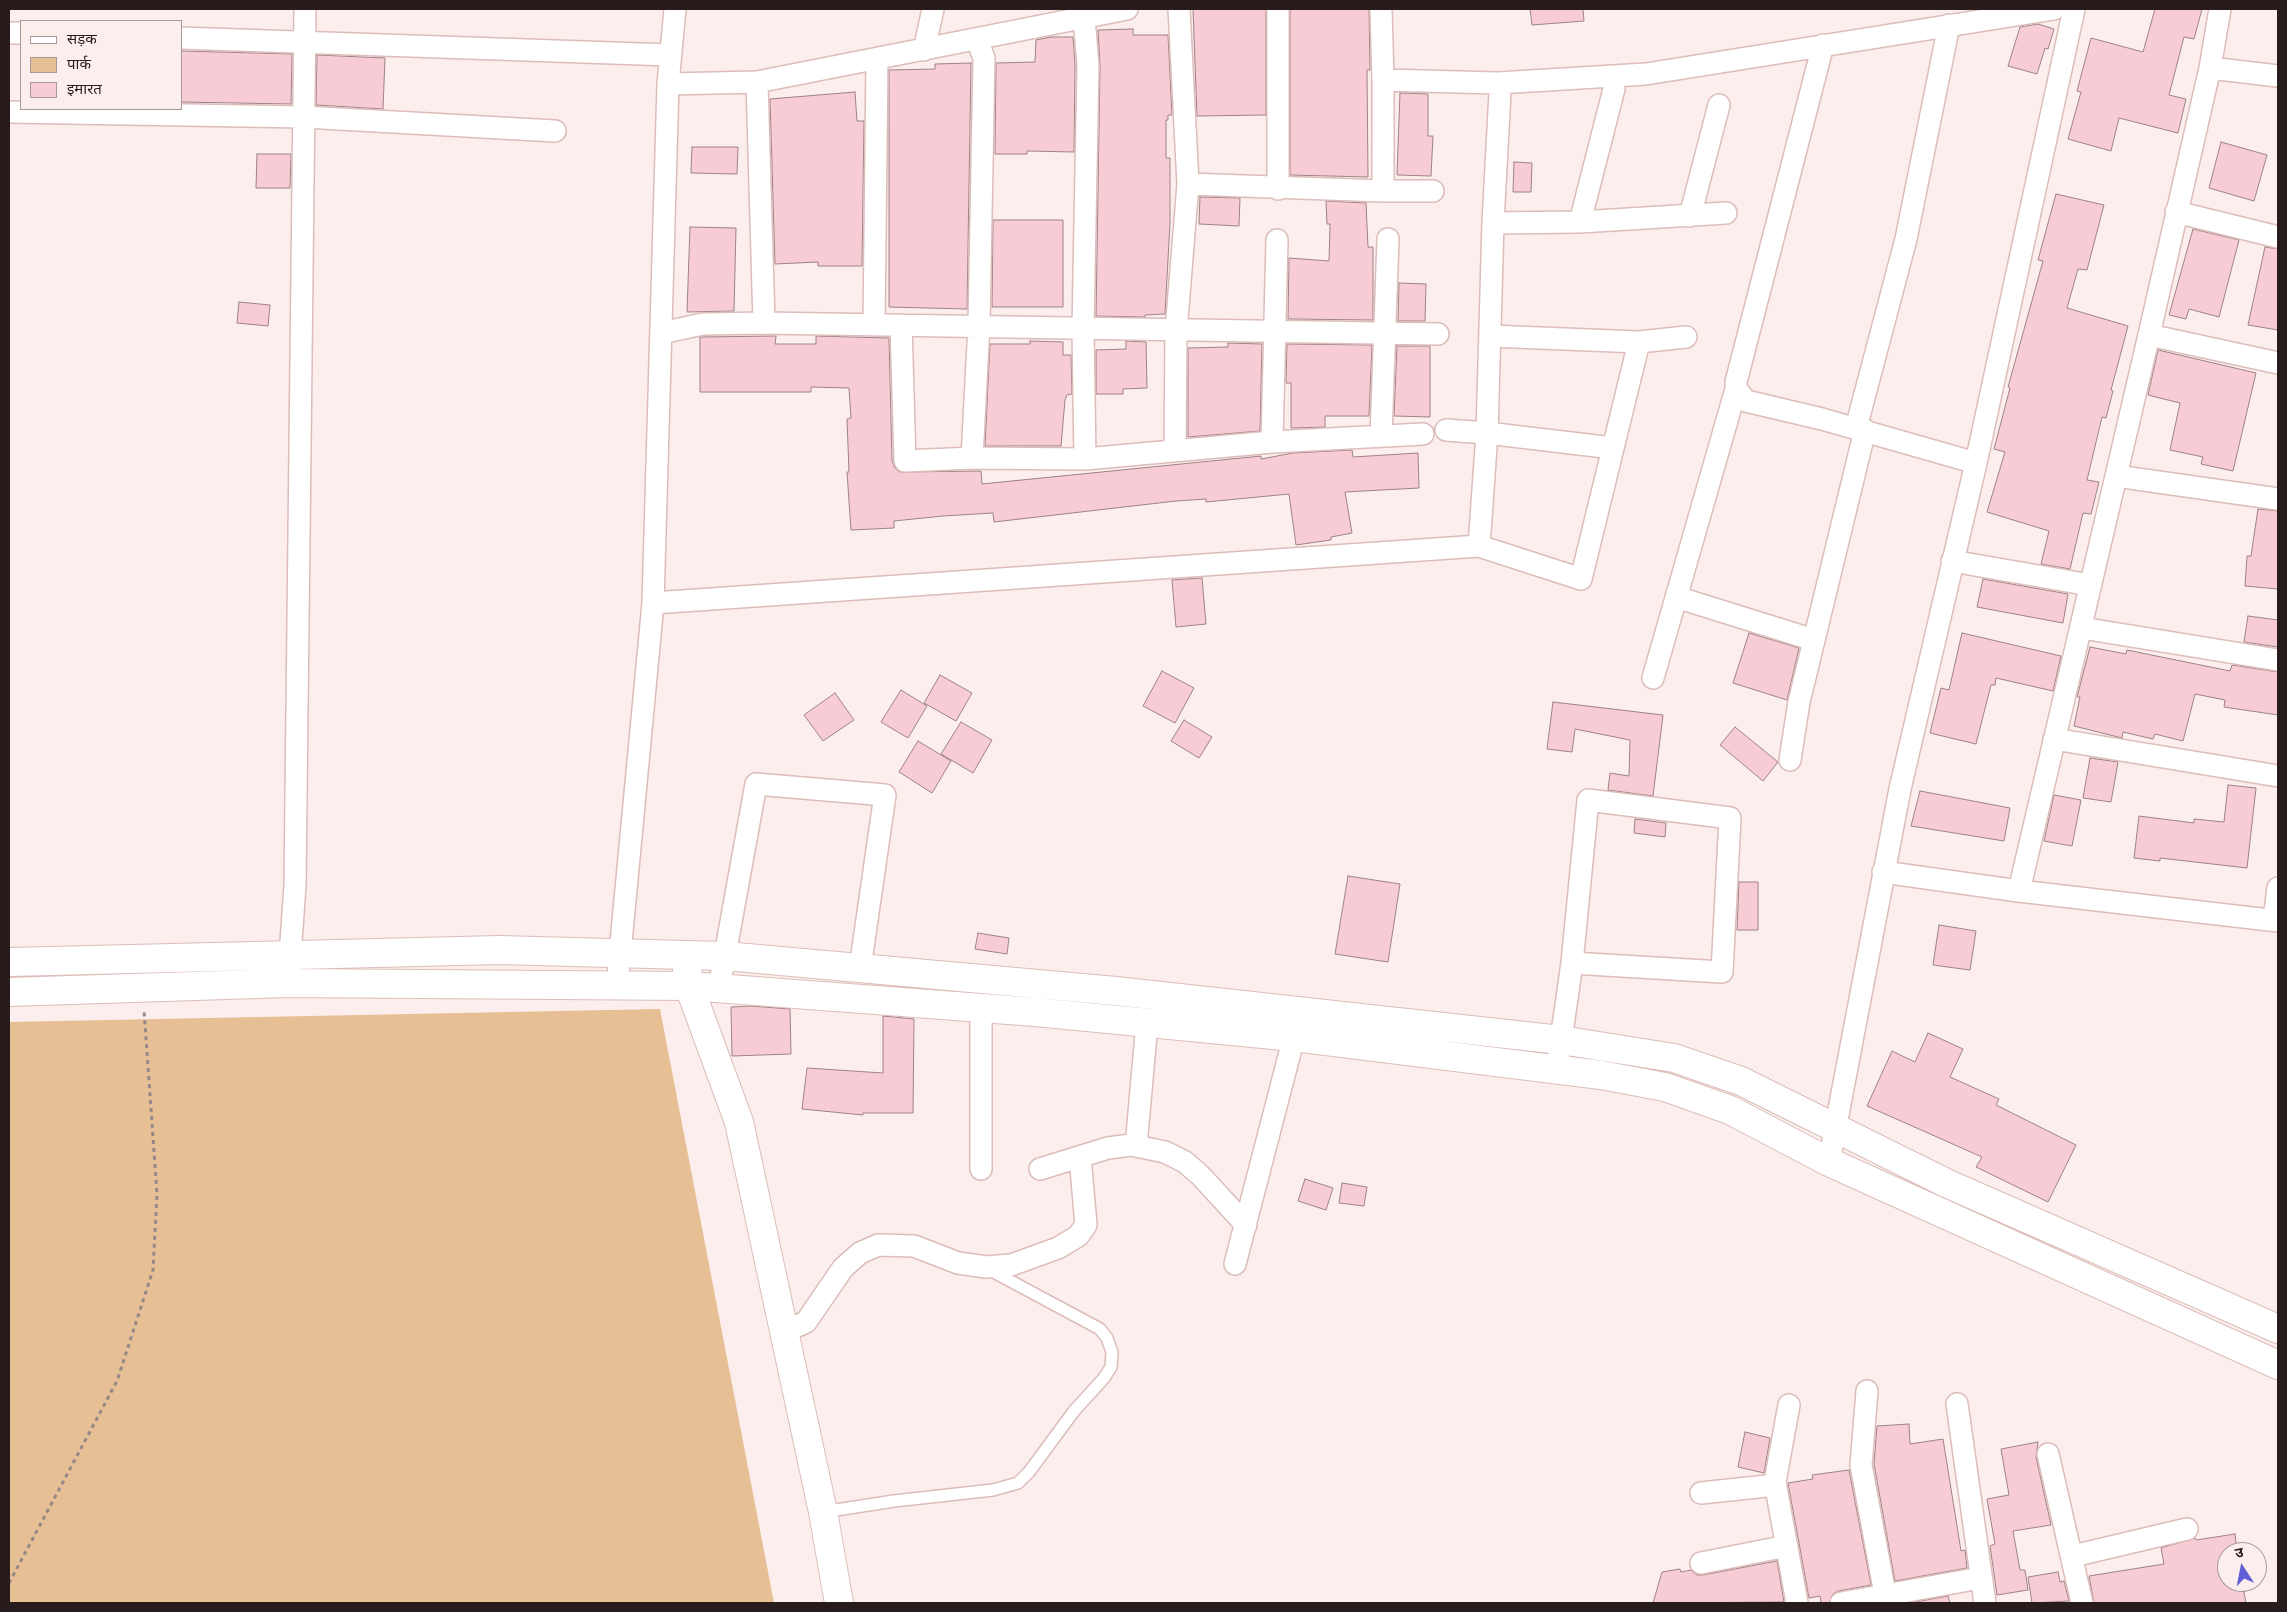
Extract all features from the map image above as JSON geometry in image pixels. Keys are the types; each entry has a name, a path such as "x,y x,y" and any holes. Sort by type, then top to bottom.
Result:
{"street":[{"path":"288,983 295,885 304,9"},
{"path":"617,985 653,603 668,84 675,9"},
{"path":"924,50 933,9"},
{"path":"668,84 758,82 877,60 1127,9"},
{"path":"1175,450 1176,331 1188,184 1179,9"},
{"path":"1278,9 1278,188"},
{"path":"1381,9 1383,80 1382,192"},
{"path":"1383,80 1498,83 1646,74 2054,9"},
{"path":"1829,1162 1900,789 1976,463 2074,9"},
{"path":"2019,891 2082,628 2090,585 2210,68 2220,9"},
{"path":"1084,18 1088,64 1083,329 1085,459"},
{"path":"1790,760 1799,702 1860,429 1906,239 1949,25"},
{"path":"182,38 670,55"},
{"path":"972,458 979,325 984,58 977,40"},
{"path":"1653,678 1736,389 1736,382 1823,45"},
{"path":"874,324 877,60"},
{"path":"2210,68 2278,76"},
{"path":"758,82 764,324"},
{"path":"1580,222 1614,89"},
{"path":"1479,546 1487,433 1493,223 1500,92"},
{"path":"1690,216 1719,106"},
{"path":"9,112 304,117 555,131"},
{"path":"1188,184 1382,192 1433,191"},
{"path":"2176,212 2278,236"},
{"path":"1493,223 1580,222 1726,213"},
{"path":"1272,442 1277,240"},
{"path":"1381,436 1388,240"},
{"path":"661,333 703,324 874,324 1176,331 1275,330 1438,334"},
{"path":"900,325 905,461 972,458 1085,459 1272,442 1423,434"},
{"path":"2149,335 2278,363"},
{"path":"1490,336 1639,342 1686,337"},
{"path":"653,603 1479,546 1580,579 1639,342"},
{"path":"1736,389 1746,401 1860,429 1976,463"},
{"path":"1446,430 1613,448"},
{"path":"2116,476 2278,499"},
{"path":"1952,561 2090,585"},
{"path":"1676,597 1814,640"},
{"path":"2082,628 2278,660"},
{"path":"2054,739 2278,776"},
{"path":"718,988 756,784 885,795 860,968"},
{"path":"1557,1068 1572,963 1588,800 1730,818 1722,972 1572,963"},
{"path":"1884,872 2019,891 2276,920 2278,888"},
{"path":"9,962 499,950 725,956 1116,991 1562,1040 1674,1058 1740,1081 1946,1183 2278,1330"},
{"path":"686,955 689,986 739,1122 823,1512 839,1603"},
{"path":"9,992 288,983 689,986 980,1008 1147,1023 1294,1037 1557,1068 1665,1087 1730,1110 1829,1162 2278,1365"},
{"path":"980,1008 981,1169"},
{"path":"1397,1049 1398,1022"},
{"path":"1136,1146 1147,1023"},
{"path":"1235,1264 1294,1037"},
{"path":"1040,1169 1108,1148 1136,1146 1165,1152 1185,1162 1246,1225"},
{"path":"784,1332 806,1322 843,1268 860,1253 878,1245 914,1246 958,1263 986,1267 1010,1265 1058,1248 1078,1236 1086,1224 1080,1157"},
{"path":"1866,1391 1861,1465 1885,1594"},
{"path":"1957,1404 1985,1603"},
{"path":"1789,1405 1776,1485 1798,1603"},
{"path":"2048,1454 2073,1556 2082,1603"},
{"path":"1701,1493 1776,1485"},
{"path":"2073,1556 2188,1529"},
{"path":"1701,1564 1787,1546"},
{"path":"1841,1603 1980,1578"}],"lane":[{"path":"823,1512 993,1490 1018,1483 1029,1472 1074,1411 1104,1378 1110,1366 1112,1352 1107,1338 1100,1329 986,1267"}],"path":[{"path":"9,1583 117,1381 152,1270 157,1194 142,987"}],"green space":[{"path":"660,1009 774,1603 9,1603 9,1022"}],"building":[{"path":"1193,9 1266,9 1266,115 1197,116"},
{"path":"1290,9 1369,9 1370,70 1367,70 1368,177 1290,175"},
{"path":"1530,9 1583,9 1584,21 1532,25"},
{"path":"2155,9 2202,9 2194,39 2184,37 2169,95 2186,99 2178,133 2119,118 2111,151 2068,139 2081,92 2077,91 2091,38 2143,52"},
{"path":"2038,24 2054,29 2048,49 2045,48 2037,74 2008,66 2020,27"},
{"path":"1133,29 1133,35 1168,35 1172,115 1168,115 1168,120 1166,120 1166,158 1170,158 1170,223 1165,314 1145,315 1145,317 1096,316 1100,65 1098,30"},
{"path":"1051,37 1073,37 1075,65 1074,152 1027,151 1027,154 995,154 996,63 1035,62 1036,40"},
{"path":"182,51 292,54 291,104 182,102"},
{"path":"317,55 385,58 383,109 316,105"},
{"path":"971,63 967,309 889,307 889,70 935,69 935,64"},
{"path":"855,92 857,121 864,121 862,266 818,266 818,262 775,264 770,99"},
{"path":"1400,93 1428,94 1428,136 1433,136 1431,176 1397,175"},
{"path":"2221,142 2267,155 2254,201 2209,188"},
{"path":"692,147 738,147 737,174 691,173"},
{"path":"257,154 291,154 290,188 256,188"},
{"path":"1514,162 1532,163 1531,192 1513,192"},
{"path":"2056,194 2104,205 2087,270 2078,269 2067,308 2128,326 2111,390 2113,391 2106,418 2102,417 2087,480 2099,482 2091,514 2083,513 2070,569 2041,564 2049,531 1987,512 2005,452 1994,449 2010,388 2008,387 2043,261 2038,260"},
{"path":"1200,197 1240,198 1239,226 1199,224"},
{"path":"1326,201 1366,203 1368,247 1373,247 1373,320 1288,319 1289,258 1329,261 1330,224 1327,224"},
{"path":"993,220 1063,220 1063,307 992,307"},
{"path":"690,227 736,228 734,311 687,312"},
{"path":"2193,229 2239,240 2219,317 2189,309 2186,319 2169,315"},
{"path":"2265,247 2278,249 2278,330 2248,325"},
{"path":"1399,283 1426,284 1425,321 1398,321"},
{"path":"239,302 270,305 268,326 237,323"},
{"path":"776,336 775,344 816,344 816,336 889,338 892,461 895,468 900,472 981,471 982,484 1261,456 1261,459 1293,453 1352,450 1353,457 1418,453 1419,488 1345,492 1352,533 1331,537 1331,540 1296,545 1289,494 1206,502 1206,499 1176,501 994,522 993,513 943,516 894,521 894,528 851,530 847,472 849,472 847,419 851,418 849,388 811,387 811,392 700,392 700,337"},
{"path":"1030,341 1063,342 1063,355 1071,355 1072,394 1067,395 1065,400 1061,446 985,446 990,344 1030,344"},
{"path":"1126,341 1146,342 1147,388 1123,389 1123,394 1096,394 1096,350 1126,349"},
{"path":"1228,343 1262,344 1260,431 1188,437 1188,348 1228,347"},
{"path":"1287,344 1372,345 1369,416 1325,416 1325,427 1291,428 1291,383 1286,383"},
{"path":"1397,346 1430,346 1430,417 1394,416"},
{"path":"2158,350 2256,373 2233,471 2201,464 2203,457 2170,450 2180,403 2148,395"},
{"path":"2258,509 2278,511 2278,589 2245,586 2247,556 2251,556"},
{"path":"1202,578 1206,624 1176,627 1172,580"},
{"path":"1983,579 2068,594 2063,623 1977,607"},
{"path":"2248,616 2278,620 2278,647 2244,642"},
{"path":"1749,633 1799,648 1787,700 1733,683"},
{"path":"1962,633 2061,656 2053,691 1996,678 1995,685 1991,685 1976,744 1930,733 1941,688 1949,690"},
{"path":"2090,647 2126,654 2127,650 2230,671 2232,665 2278,672 2278,715 2224,707 2225,700 2195,694 2183,741 2155,734 2153,739 2123,732 2122,738 2074,726 2080,697 2077,697"},
{"path":"1162,671 1194,688 1175,723 1143,706"},
{"path":"940,675 972,693 956,721 924,703"},
{"path":"901,690 927,706 908,738 881,722"},
{"path":"835,693 854,720 823,741 804,715"},
{"path":"1553,702 1663,715 1653,796 1608,790 1610,773 1629,776 1630,740 1575,729 1572,752 1547,749"},
{"path":"1184,720 1212,737 1199,758 1171,741"},
{"path":"961,722 992,740 973,773 941,754"},
{"path":"1735,727 1778,762 1763,781 1720,745"},
{"path":"918,741 951,761 932,793 899,772"},
{"path":"2090,758 2118,762 2111,802 2083,798"},
{"path":"2228,785 2256,788 2247,868 2160,858 2160,861 2134,858 2139,816 2194,823 2194,819 2224,822"},
{"path":"1920,791 2010,808 2004,841 1911,826"},
{"path":"2054,795 2081,800 2072,846 2044,841"},
{"path":"1635,819 1666,823 1665,837 1634,833"},
{"path":"1348,876 1400,884 1388,962 1335,954"},
{"path":"1739,882 1758,882 1758,930 1737,930"},
{"path":"1939,925 1976,931 1970,970 1933,965"},
{"path":"978,933 1009,938 1007,954 975,949"},
{"path":"751,1006 790,1009 791,1054 732,1056 731,1007"},
{"path":"883,1016 914,1019 913,1113 863,1113 863,1115 802,1109 807,1068 883,1073"},
{"path":"1928,1033 1963,1049 1950,1077 1999,1099 1996,1105 2076,1145 2048,1202 1976,1167 1982,1157 1867,1106 1892,1051 1915,1062"},
{"path":"1305,1179 1333,1188 1326,1210 1298,1201"},
{"path":"1342,1183 1367,1187 1364,1206 1339,1203"},
{"path":"1909,1424 1910,1444 1943,1439 1961,1551 1965,1550 1967,1568 1895,1581 1874,1464 1877,1426"},
{"path":"1745,1432 1770,1438 1764,1473 1738,1467"},
{"path":"2038,1442 2036,1457 2051,1525 2013,1531 2020,1570 2025,1570 2028,1590 1997,1595 1990,1546 1995,1544 1987,1499 2009,1495 2001,1449"},
{"path":"1849,1470 1871,1585 1838,1591 1833,1594 1829,1603 1821,1603 1820,1596 1809,1598 1788,1483 1813,1479 1812,1475"},
{"path":"2235,1534 2236,1542 2217,1542 2217,1592 2244,1592 2246,1603 2094,1603 2089,1576 2164,1564 2161,1548 2195,1538 2196,1540"},
{"path":"1777,1561 1784,1602 1653,1603 1662,1572 1680,1569 1681,1572 1691,1570 1697,1575 1703,1575"},
{"path":"2058,1572 2060,1582 2064,1581 2069,1601 2032,1603 2028,1577"},
{"path":"1948,1596 1950,1603 1910,1603"}]}
